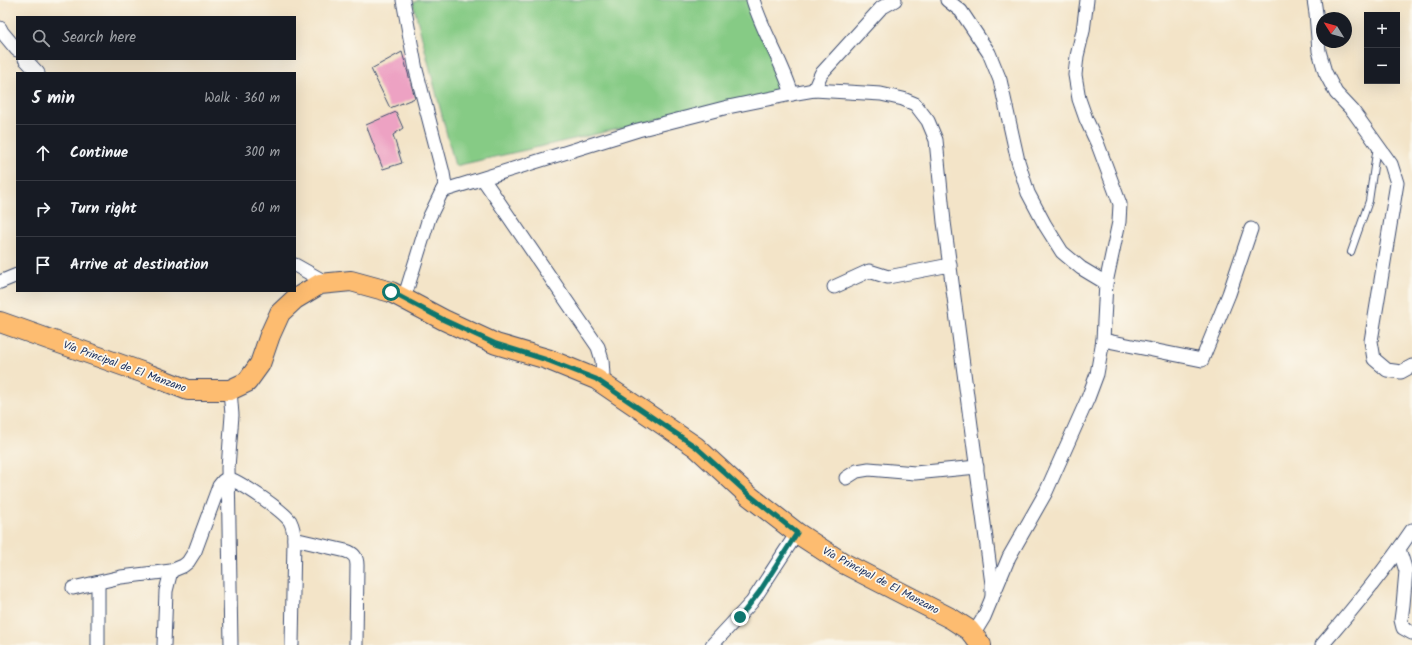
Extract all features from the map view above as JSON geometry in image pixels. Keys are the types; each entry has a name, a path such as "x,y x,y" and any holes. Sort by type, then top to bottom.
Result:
{"main road":[{"name":"Vía Principal de El Manzano","path":"0,322 188,390 230,390 247,382 260,364 270,335 280,313 295,299 313,288 320,284 351,281 391,292 444,320 496,344 547,360 596,379 696,447 748,494 797,533 844,563 952,619 969,630 977,640"}],"street":[{"path":"391,292 400,296 407,289 430,218 445,185 416,70 403,0"},
{"path":"753,0 768,38 787,78 792,94"},
{"path":"814,90 821,74 881,8 895,0"},
{"path":"948,0 961,11 990,53 1000,80 1020,167 1028,193 1045,225 1062,252 1081,268 1106,283"},
{"path":"977,640 984,617 1009,557 1046,492 1088,398 1097,374 1103,340 1106,283 1119,222 1120,204 1079,99 1075,75 1077,56 1083,31 1086,0"},
{"path":"1314,0 1319,51 1324,72 1336,93 1353,111 1391,164 1397,183 1371,342 1374,359 1387,370 1401,372 1412,366"},
{"path":"0,28 16,49"},
{"path":"26,60 37,72"},
{"path":"442,191 638,130 728,107 792,94 814,90 881,94 903,99 915,104 928,121 936,140 944,222 992,584 992,599"},
{"path":"483,179 598,346 602,360 603,375 596,379"},
{"path":"1103,340 1202,360 1229,294 1251,229"},
{"path":"834,287 869,271 888,278 950,265"},
{"path":"296,266 327,283"},
{"path":"0,282 16,275"},
{"path":"230,390 232,415 228,478 231,645"},
{"path":"846,478 856,471 869,469 915,473 977,467"},
{"path":"228,478 244,486 279,511 291,523 294,533 292,645"},
{"path":"73,588 121,577 172,571 183,566 192,557 217,491 223,481 228,478"},
{"path":"1322,645 1362,598 1412,530"},
{"path":"712,645 752,602 797,533"},
{"path":"294,539 351,552 356,558 356,645"},
{"path":"1399,549 1406,571 1406,582 1400,620 1404,628 1412,633"},
{"path":"164,645 166,591 172,571"},
{"path":"98,583 98,645"}],"lane":[{"path":"1351,252 1369,201 1377,144"}],"green space":[{"path":"418,0 751,0 790,96 719,106 455,166 413,3"}],"building":[{"path":"402,52 415,98 390,108 371,69"},
{"path":"396,112 403,128 393,135 402,163 383,169 366,125"}],"route":[{"path":"391,292 444,320 496,344 547,360 596,379 696,447 748,494 797,533 760,591 740,617"}]}
